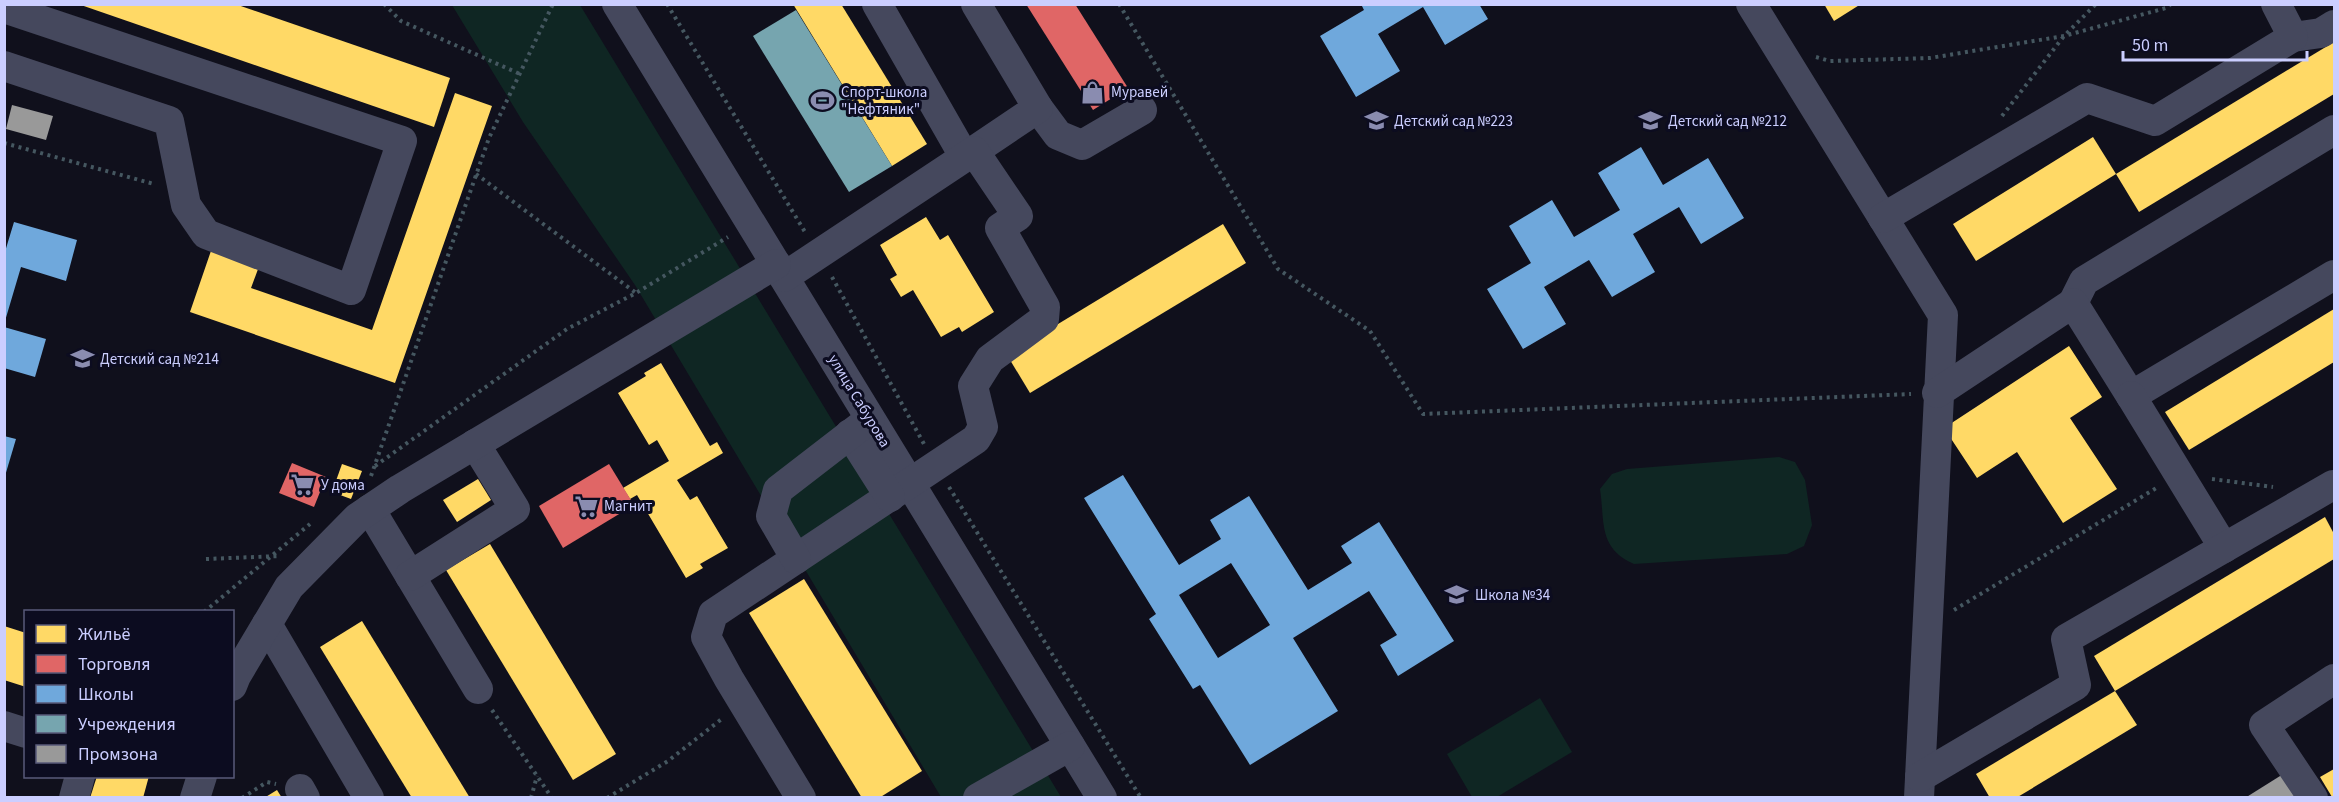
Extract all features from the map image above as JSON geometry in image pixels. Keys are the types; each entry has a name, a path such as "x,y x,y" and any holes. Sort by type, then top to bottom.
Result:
{"street":[{"name":"улица Сабурова","path":"617,4 780,270 860,427 1070,746 1101,798"},
{"path":"801,798 706,638 713,614 976,439 984,427 973,386 990,359 1044,319 1045,307 1000,228 1018,216 969,154 877,4"},
{"path":"976,4 1038,108 1058,135 1082,145 1142,110"},
{"path":"1751,4 1943,315 1937,393 1920,787"},
{"path":"2276,4 2293,37"},
{"path":"4,8 402,141 351,290 206,234 186,205 169,121 4,66"},
{"path":"1883,218 2087,98 2155,121 2293,37 2321,33 2334,25"},
{"path":"234,681 289,587 363,513 475,444 780,270 819,255 1038,108"},
{"path":"1937,393 2073,303 2084,281 2334,130"},
{"path":"2132,396 2334,275"},
{"path":"2073,303 2224,548"},
{"path":"796,559 771,516 778,490 860,427"},
{"path":"410,576 515,509 475,444"},
{"path":"1920,787 2076,686 2066,639 2327,490"},
{"path":"363,513 410,576 478,689"},
{"path":"267,624 360,795"},
{"path":"2313,798 2264,725 2334,679"},
{"path":"4,726 24,732"},
{"path":"978,798 1070,746"},
{"path":"74,798 80,778"},
{"path":"195,798 202,778"}],"path":[{"path":"384,4 401,21 519,74"},
{"path":"363,513 374,466 489,138 553,4"},
{"path":"667,4 819,255 936,466 1141,798"},
{"path":"1119,4 1278,269 1370,331 1423,414 1937,393"},
{"path":"1999,120 2064,36 2096,4"},
{"path":"1778,49 1830,61 1930,57 2064,36 2166,8 2171,4"},
{"path":"4,143 143,181 182,189"},
{"path":"476,174 636,293"},
{"path":"374,466 567,329 636,293 751,223"},
{"path":"1927,627 2179,474 2327,490"},
{"path":"206,610 314,521"},
{"path":"206,559 321,555"},
{"path":"478,689 552,798"},
{"path":"607,798 668,761 743,702"},
{"path":"531,798 537,776"},
{"path":"242,798 267,782 302,793"}],"green space":[{"path":"452,5 580,5 1061,797 941,797 635,285 523,122"},
{"path":"1779,457 1795,462 1805,480 1812,525 1804,546 1787,554 1634,564 1622,558 1609,542 1603,523 1600,489 1612,474 1627,469"},
{"path":"1540,698 1572,752 1497,797 1472,797 1447,754"}],"building: Жильё":[{"path":"78,4 235,4 450,78 434,127"},
{"path":"793,4 841,4 927,144 892,166"},
{"path":"1824,4 1861,4 1834,21"},
{"path":"2334,42 2334,94 2139,212 2116,174"},
{"path":"455,93 492,106 395,383 190,312 213,245 261,261 251,288 372,330"},
{"path":"2093,137 2116,174 1976,261 1953,224"},
{"path":"926,217 940,240 948,235 994,312 962,332 959,327 941,337 913,290 901,297 890,279 897,275 880,245"},
{"path":"1223,224 1246,263 1030,393 1007,355"},
{"path":"2334,309 2334,362 2189,450 2165,412"},
{"path":"2069,346 2102,397 2070,418 2117,489 2063,523 2017,452 1977,478 1944,428"},
{"path":"661,363 710,446 717,442 723,453 677,480 690,500 697,496 728,548 700,564 703,568 686,578 637,495 630,499 623,488 669,461 657,440 649,445 618,393 646,376 644,373"},
{"path":"342,464 362,471 351,499 332,492"},
{"path":"478,479 491,500 457,522 443,500"},
{"path":"2325,517 2334,534 2334,559 2115,691 2094,656"},
{"path":"490,544 616,754 573,780 446,570"},
{"path":"804,579 922,771 879,798 862,798 749,613"},
{"path":"362,621 470,798 412,798 320,647"},
{"path":"4,626 24,632 24,686 4,680"},
{"path":"2115,691 2137,725 2016,798 1990,798 1976,774"},
{"path":"2334,769 2334,795 2332,797 2320,777"},
{"path":"96,778 148,778 143,798 90,798"},
{"path":"277,790 282,798 264,798"}],"building: Торговля":[{"path":"1026,4 1075,4 1128,88 1093,110"},
{"name":"У дома","path":"292,463 326,477 314,507 279,493"},
{"name":"Магнит","path":"609,464 634,505 563,548 539,506"}],"building: Школы":[{"path":"1361,4 1479,4 1488,19 1445,45 1423,7 1378,34 1400,71 1356,97 1320,36 1364,10"},
{"path":"1641,147 1663,185 1708,158 1744,218 1701,244 1679,207 1633,234 1655,272 1612,297 1589,260 1544,287 1566,324 1523,349 1487,289 1531,263 1509,226 1552,200 1574,237 1620,210 1598,173"},
{"path":"14,222 77,240 66,281 21,267 5,321 4,255"},
{"path":"4,327 46,339 35,377 4,368"},
{"path":"4,436 16,439 5,476 4,476"},
{"path":"1123,475 1179,565 1221,539 1210,520 1249,496 1308,590 1352,563 1341,546 1379,522 1454,641 1398,676 1380,645 1397,635 1369,591 1293,638 1338,711 1250,765 1200,685 1193,689 1149,619 1156,614 1084,498","holes":["1231,563 1270,625 1218,658 1179,595"]}],"building: Учреждения":[{"name":"Спорт-школа \"Нефтяник\"","path":"796,10 892,166 849,192 753,36"}],"building: Промзона":[{"path":"12,105 53,116 46,140 6,129"},
{"path":"2291,769 2309,798 2245,798"}],"place":[{"name":"Муравей","path":"1093,92"},
{"name":"Спорт-школа \"Нефтяник\"","path":"823,101"},
{"name":"Детский сад №223","path":"1376,121"},
{"name":"Детский сад №212","path":"1650,121"},
{"name":"Детский сад №214","path":"82,359"},
{"name":"У дома","path":"303,485"},
{"name":"Магнит","path":"586,506"},
{"name":"Школа №34","path":"1457,595"}]}
